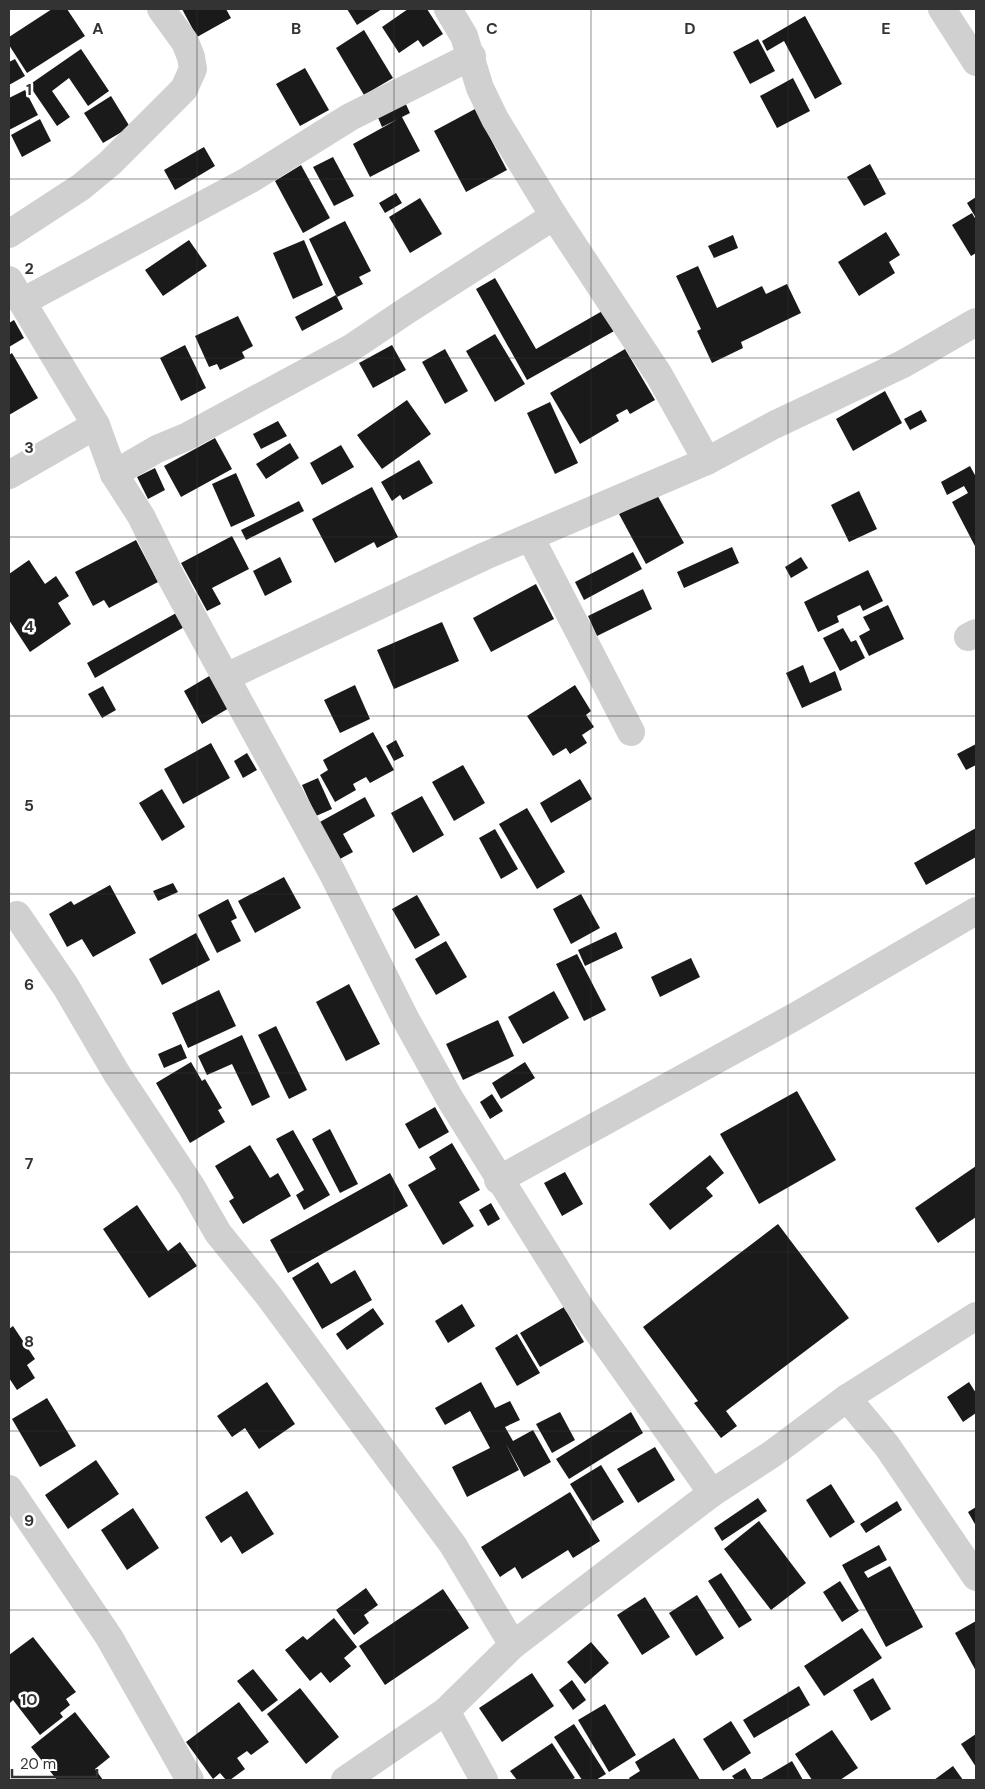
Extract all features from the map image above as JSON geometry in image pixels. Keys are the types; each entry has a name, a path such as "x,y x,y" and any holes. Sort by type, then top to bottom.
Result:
{"street":[{"path":"9,234 81,187 110,163 184,89 193,70 191,57 185,42 162,9"},
{"path":"448,9 464,36 472,56 480,88 495,119 554,216 659,374 707,461"},
{"path":"942,9 976,62"},
{"path":"472,56 350,117 249,180 15,291 96,425 114,474 141,516 172,579 333,874 410,1026 450,1100 498,1180 578,1304 712,1493"},
{"path":"114,474 157,449 186,437 351,348 406,310 554,216"},
{"path":"226,678 484,556 707,461 774,425 903,364 976,322"},
{"path":"9,475 96,425"},
{"path":"530,537 631,732"},
{"path":"498,1180 796,1016 976,911"},
{"path":"17,915 66,987 116,1074 191,1186 218,1233 268,1295 453,1546 513,1645"},
{"path":"345,1780 446,1711 513,1645 712,1493 772,1454 847,1398 976,1316"},
{"path":"847,1398 887,1446 976,1577"},
{"path":"9,1488 109,1637 190,1780"},
{"path":"446,1711 484,1780"}],"building":[{"path":"52,9 67,9 85,36 27,73 9,45 9,37"},
{"path":"182,9 226,9 231,18 197,37"},
{"path":"347,9 382,9 357,25"},
{"path":"408,9 427,9 443,34 423,47 418,40 399,53 382,27"},
{"path":"805,16 842,84 815,99 784,41 767,51 762,41"},
{"path":"364,30 393,78 364,95 336,48"},
{"path":"758,39 775,71 750,84 733,52"},
{"path":"81,49 109,91 88,106 69,78 52,91 70,117 57,126 29,85"},
{"path":"15,59 25,76 9,85 9,62"},
{"path":"305,68 329,110 300,126 276,84"},
{"path":"793,78 810,111 777,128 760,96"},
{"path":"25,90 38,115 9,130 9,98"},
{"path":"111,96 130,127 103,143 84,113"},
{"path":"404,100 410,113 402,117 420,151 370,177 353,144 398,119 382,127 376,113"},
{"path":"475,109 507,170 466,192 434,131"},
{"path":"40,119 51,141 22,157 11,135"},
{"path":"204,147 215,166 175,190 164,170"},
{"path":"333,157 354,196 334,206 313,167"},
{"path":"870,164 886,194 864,206 847,177"},
{"path":"301,165 330,218 303,233 275,181"},
{"path":"396,193 402,203 385,213 379,203"},
{"path":"976,197 976,218 967,203"},
{"path":"420,198 442,234 410,253 389,217"},
{"path":"972,213 976,220 976,253 971,256 952,225"},
{"path":"345,221 371,271 359,277 363,284 337,297 309,239"},
{"path":"886,232 900,255 889,262 895,273 859,296 838,262"},
{"path":"733,235 738,248 714,258 708,246"},
{"path":"189,240 207,266 163,296 145,270"},
{"path":"304,240 323,285 293,299 273,253"},
{"path":"698,266 717,308 762,286 766,294 787,284 801,313 741,342 743,348 712,363 697,331 701,329 676,276"},
{"path":"495,278 536,349 604,310 616,330 527,380 476,289"},
{"path":"336,295 343,309 302,331 295,317"},
{"path":"238,316 253,346 242,352 245,358 220,370 217,364 209,367 195,336"},
{"path":"14,320 24,338 9,347 9,323"},
{"path":"495,334 525,384 495,402 466,351"},
{"path":"185,345 206,388 181,401 160,358"},
{"path":"392,345 406,370 373,388 359,363"},
{"path":"445,349 468,391 445,404 422,362"},
{"path":"625,349 655,400 630,414 627,409 616,415 619,421 580,444 550,393"},
{"path":"12,353 38,398 9,415 9,355"},
{"path":"885,391 902,423 853,451 836,419"},
{"path":"407,400 431,434 382,469 357,435"},
{"path":"550,402 578,463 555,474 527,413"},
{"path":"921,410 927,421 910,430 904,419"},
{"path":"278,421 287,436 261,449 253,434"},
{"path":"215,438 232,469 181,497 164,466"},
{"path":"290,443 299,458 266,479 256,464"},
{"path":"341,445 354,467 322,485 310,463"},
{"path":"419,460 433,483 403,500 400,495 392,501 381,482"},
{"path":"970,466 976,477 976,548 952,502 968,493 964,486 947,495 941,482"},
{"path":"155,468 165,490 148,499 137,477"},
{"path":"236,473 255,516 231,527 212,484"},
{"path":"372,487 398,537 377,548 374,542 335,563 312,519"},
{"path":"859,491 877,529 849,542 831,505"},
{"path":"656,493 684,543 646,564 619,514"},
{"path":"299,501 304,511 246,540 241,530"},
{"path":"232,536 249,569 212,588 221,604 207,611 181,563"},
{"path":"136,540 158,582 109,608 104,600 93,606 75,572"},
{"path":"732,547 739,563 684,588 677,572"},
{"path":"633,552 642,569 584,600 575,582"},
{"path":"280,557 292,582 265,596 253,571"},
{"path":"801,557 808,568 791,578 785,567"},
{"path":"29,560 45,584 56,576 69,596 58,603 71,624 30,652 9,620 9,574"},
{"path":"868,570 883,601 863,611 860,605 837,616 839,622 818,632 804,602"},
{"path":"536,584 554,619 491,652 473,618"},
{"path":"643,589 652,609 597,636 588,616"},
{"path":"888,605 904,639 869,656 859,636 870,630 863,617"},
{"path":"178,612 186,626 95,678 87,663"},
{"path":"442,622 459,661 394,689 377,650"},
{"path":"843,628 851,642 856,640 865,658 840,671 823,638"},
{"path":"803,665 810,683 835,671 842,690 802,708 786,673"},
{"path":"211,675 229,708 202,724 184,691"},
{"path":"355,685 370,719 340,733 324,700"},
{"path":"575,685 591,711 586,715 594,727 582,735 587,743 570,754 566,748 553,756 527,716"},
{"path":"103,686 116,710 102,718 88,694"},
{"path":"373,732 394,770 370,783 366,777 353,784 356,790 335,802 320,775 328,770 323,760"},
{"path":"396,740 404,756 394,761 386,746"},
{"path":"211,743 230,778 183,804 164,769"},
{"path":"976,744 976,765 966,770 957,754"},
{"path":"247,753 257,770 243,778 234,761"},
{"path":"463,765 485,803 454,821 432,782"},
{"path":"318,778 332,809 316,816 302,785"},
{"path":"580,779 592,799 551,823 540,803"},
{"path":"162,789 185,827 162,841 139,803"},
{"path":"422,796 444,835 413,853 391,813"},
{"path":"365,797 375,816 343,834 353,852 338,860 318,823"},
{"path":"527,808 565,872 537,889 499,824"},
{"path":"976,828 976,857 926,885 914,863"},
{"path":"495,829 518,869 501,879 479,838"},
{"path":"284,877 301,908 255,933 238,901"},
{"path":"173,883 178,892 158,901 153,891"},
{"path":"110,885 136,933 93,957 82,939 67,947 49,914 71,901 74,905"},
{"path":"581,894 600,928 571,944 553,909"},
{"path":"417,895 440,935 415,949 392,909"},
{"path":"228,899 237,918 231,921 241,941 217,953 198,915"},
{"path":"616,932 623,948 585,966 578,950"},
{"path":"196,933 210,960 162,985 149,959"},
{"path":"446,941 467,977 436,995 415,959"},
{"path":"577,954 606,1010 584,1021 556,964"},
{"path":"691,958 700,977 660,997 651,977"},
{"path":"349,984 380,1044 346,1061 316,1002"},
{"path":"219,990 236,1026 188,1048 172,1013"},
{"path":"554,991 569,1018 523,1044 508,1017"},
{"path":"498,1020 514,1056 463,1080 446,1044"},
{"path":"276,1026 307,1090 289,1099 258,1035"},
{"path":"242,1035 270,1097 252,1106 232,1064 207,1075 198,1056"},
{"path":"181,1044 187,1058 164,1068 158,1054"},
{"path":"191,1062 202,1081 205,1079 222,1108 218,1110 225,1122 190,1143 156,1083"},
{"path":"525,1062 535,1078 501,1099 492,1083"},
{"path":"797,1091 836,1160 759,1204 720,1134"},
{"path":"492,1094 503,1111 490,1119 480,1102"},
{"path":"435,1107 449,1132 419,1149 405,1124"},
{"path":"330,1129 358,1184 340,1193 312,1139"},
{"path":"293,1130 330,1195 304,1210 296,1195 304,1190 276,1139"},
{"path":"452,1143 480,1190 459,1202 474,1226 443,1245 408,1185 436,1169 429,1157"},
{"path":"250,1145 270,1178 278,1173 291,1196 243,1224 229,1201 234,1198 215,1166"},
{"path":"710,1155 724,1173 706,1188 713,1196 670,1230 649,1204"},
{"path":"976,1166 976,1217 938,1243 915,1208"},
{"path":"565,1172 583,1204 562,1216 544,1183"},
{"path":"390,1173 408,1206 288,1273 270,1240"},
{"path":"491,1203 500,1219 488,1226 479,1210"},
{"path":"137,1205 168,1251 180,1242 197,1266 149,1298 103,1229"},
{"path":"778,1224 849,1318 726,1411 737,1426 721,1438 694,1403 698,1401 643,1327"},
{"path":"318,1262 331,1284 355,1270 372,1300 322,1329 292,1278"},
{"path":"462,1304 475,1326 448,1343 435,1321"},
{"path":"564,1307 584,1342 540,1367 520,1333"},
{"path":"373,1308 384,1324 347,1350 336,1334"},
{"path":"13,1326 35,1359 27,1365 35,1378 17,1390 9,1378 9,1329"},
{"path":"517,1334 540,1373 517,1386 495,1348"},
{"path":"267,1382 295,1424 259,1449 245,1428 232,1437 217,1416"},
{"path":"481,1382 495,1408 510,1401 520,1420 505,1427 513,1441 533,1430 551,1462 524,1477 506,1444 519,1470 467,1497 452,1467 490,1448 470,1411 445,1425 435,1408"},
{"path":"969,1382 976,1393 976,1413 963,1422 947,1397"},
{"path":"47,1398 76,1446 40,1467 12,1419"},
{"path":"560,1412 575,1440 552,1453 536,1424"},
{"path":"631,1412 643,1433 569,1479 556,1459"},
{"path":"655,1447 675,1480 638,1503 617,1469"},
{"path":"96,1460 119,1494 68,1529 45,1495"},
{"path":"601,1465 624,1502 593,1521 570,1484"},
{"path":"831,1484 855,1522 830,1538 806,1500"},
{"path":"247,1491 274,1534 242,1554 231,1536 221,1543 205,1517"},
{"path":"570,1492 600,1541 573,1558 568,1550 522,1579 515,1567 500,1577 481,1547"},
{"path":"758,1498 767,1511 722,1541 714,1528"},
{"path":"897,1501 902,1510 866,1533 860,1524"},
{"path":"976,1507 976,1526 968,1512"},
{"path":"133,1508 159,1548 127,1570 101,1530"},
{"path":"759,1521 806,1583 771,1610 724,1549"},
{"path":"879,1545 887,1560 864,1572 868,1578 890,1566 923,1627 886,1647 842,1565"},
{"path":"721,1573 752,1620 739,1628 708,1581"},
{"path":"840,1581 859,1611 842,1622 823,1592"},
{"path":"366,1588 378,1605 364,1615 369,1623 354,1635 336,1610"},
{"path":"443,1589 469,1628 385,1685 359,1646"},
{"path":"697,1595 724,1638 696,1656 669,1613"},
{"path":"645,1597 670,1637 642,1655 617,1615"},
{"path":"334,1618 357,1647 344,1658 351,1666 330,1683 321,1672 310,1681 285,1650 303,1636 307,1640"},
{"path":"976,1621 976,1671 955,1633"},
{"path":"862,1628 882,1658 824,1696 804,1666"},
{"path":"33,1637 76,1692 66,1699 70,1705 60,1713 63,1717 40,1735 13,1700 9,1704 9,1655"},
{"path":"591,1642 609,1663 585,1684 567,1662"},
{"path":"253,1669 278,1700 262,1712 237,1681"},
{"path":"532,1673 554,1706 502,1742 479,1708"},
{"path":"873,1678 891,1709 871,1721 853,1690"},
{"path":"572,1680 586,1700 573,1710 559,1690"},
{"path":"799,1686 810,1705 754,1738 743,1720"},
{"path":"300,1688 339,1737 306,1764 267,1714"},
{"path":"239,1702 269,1742 251,1755 247,1751 237,1758 245,1769 230,1780 226,1780 220,1773 213,1779 186,1742"},
{"path":"605,1704 636,1755 609,1772 578,1720"},
{"path":"75,1712 110,1757 95,1769 103,1780 57,1780 31,1747"},
{"path":"731,1721 751,1753 723,1771 703,1739"},
{"path":"574,1724 606,1774 596,1780 582,1780 554,1737"},
{"path":"832,1730 858,1768 840,1780 812,1780 795,1754"},
{"path":"976,1734 976,1767 961,1744"},
{"path":"674,1738 700,1780 630,1780 629,1778 640,1771 635,1762"},
{"path":"552,1743 575,1778 570,1780 517,1780 510,1771"},
{"path":"792,1761 803,1780 760,1780"},
{"path":"953,1766 963,1780 934,1780"},
{"path":"745,1768 752,1780 735,1780 732,1776"}]}
